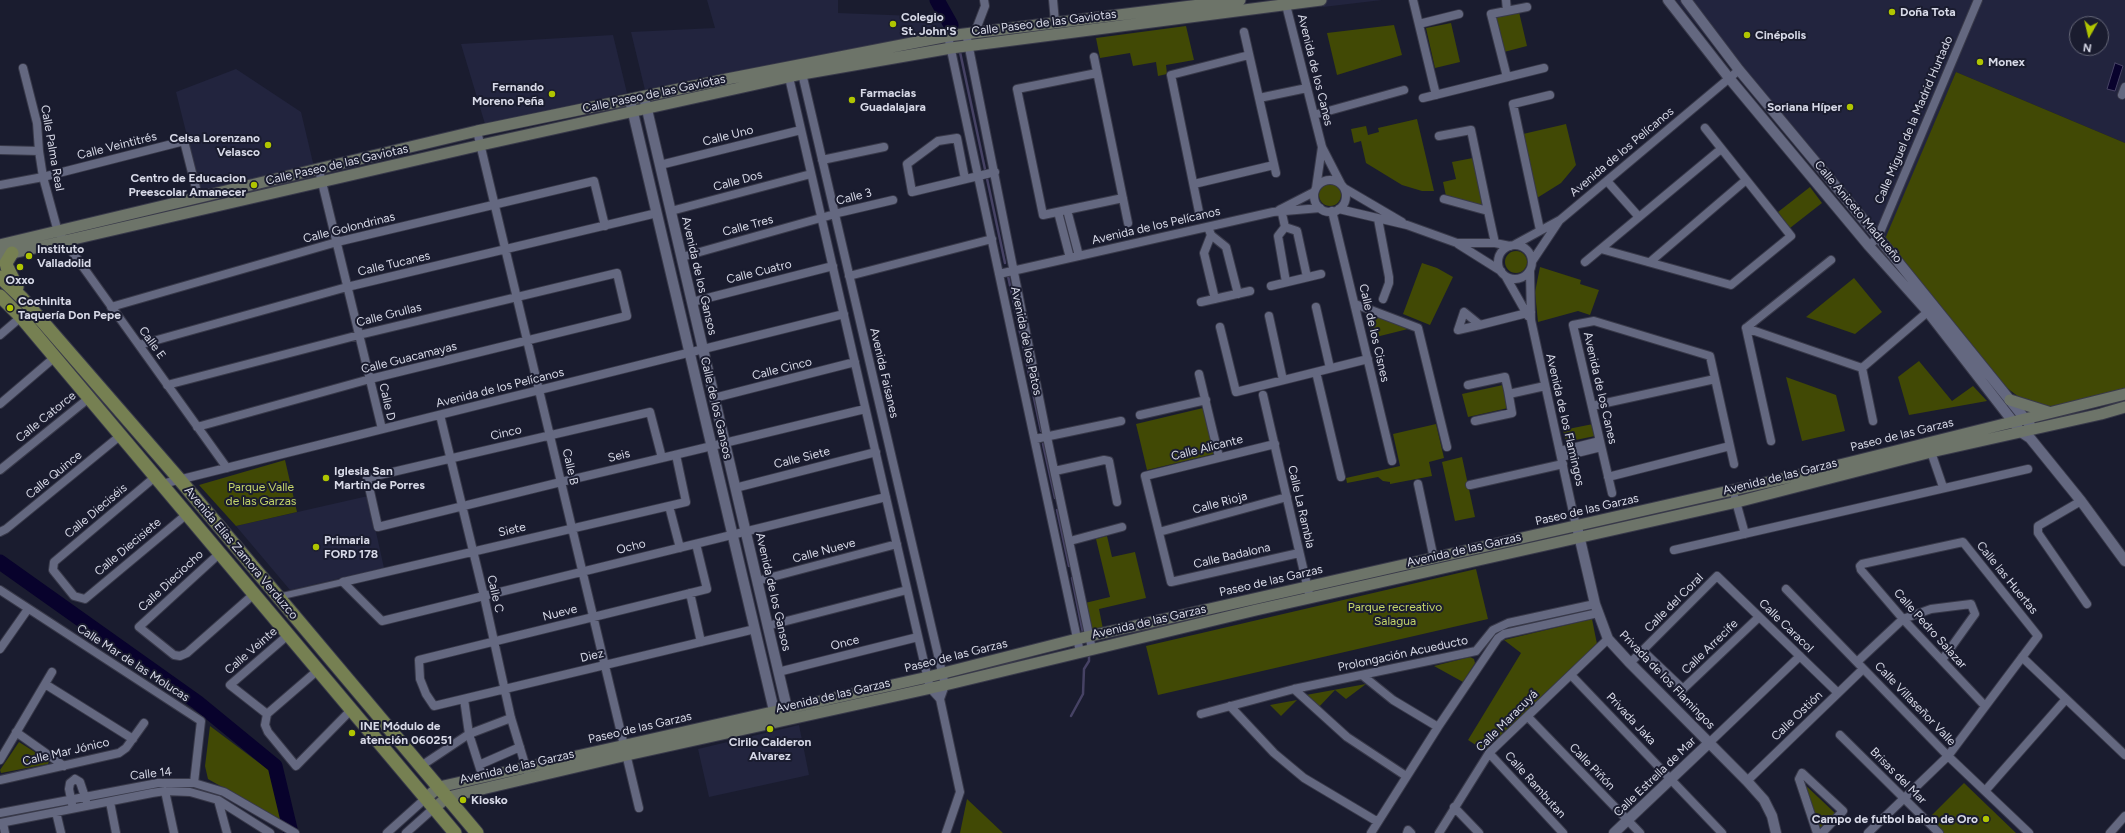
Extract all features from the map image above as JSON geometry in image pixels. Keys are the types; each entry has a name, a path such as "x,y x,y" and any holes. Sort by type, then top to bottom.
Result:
{"main road":[{"name":"Calle Paseo de las Gaviotas","path":"0,244 61,236 322,182 481,145 647,109 788,73 948,36 1240,0"},
{"name":"Calle Paseo de las Gaviotas","path":"801,70 1285,2 1321,0"},
{"name":"Calle Paseo de las Gaviotas","path":"6,254 61,236 198,196 320,170 477,131 644,97 788,73"},
{"path":"6,254 7,267 22,298"},
{"name":"Avenida Elías Zamora Verduzco","path":"0,277 22,298 180,480 477,833"},
{"name":"Avenida Elías Zamora Verduzco","path":"0,296 21,317 55,357 455,833"},
{"name":"Paseo de las Garzas","path":"929,682 942,673 1077,639 1733,490 2125,394"},
{"path":"2010,400 2049,413"},
{"path":"2027,432 2125,407"},
{"name":"Avenida de las Garzas","path":"444,792 929,682 945,685 1310,598 1737,502 1931,452 2027,432"},
{"path":"430,803 444,792 483,778 527,772"}],"street":[{"path":"971,33 985,6 984,0"},
{"path":"1053,0 1055,22"},
{"path":"1413,0 1436,94"},
{"path":"1506,0 1507,11"},
{"name":"Calle Aniceto Madrueño","path":"1668,0 1729,78 1869,246 1931,309 2025,418 2027,432"},
{"name":"Calle Aniceto Madrueño","path":"1686,0 1739,70 1878,237 2013,421 2027,432 2081,501 2125,561"},
{"name":"Calle Miguel de la Madrid Hurtado","path":"1869,246 1878,237 1978,0"},
{"name":"Avenida de los Canes","path":"1285,2 1322,147 1342,186"},
{"path":"1507,76 1491,14 1527,7"},
{"path":"1419,24 1459,14"},
{"path":"1194,184 1275,169 1244,32"},
{"name":"Avenida de los Patos","path":"971,33 970,46 1047,437 1092,649"},
{"name":"Avenida de los Patos","path":"948,36 1080,652"},
{"path":"1200,212 1171,75 1249,55"},
{"path":"1094,57 1128,223"},
{"name":"Calle Palma Real","path":"23,68 37,124 43,177 61,236"},
{"path":"1423,98 1544,68"},
{"name":"Avenida Faisanes","path":"801,70 945,685"},
{"name":"Avenida de los Pelícanos","path":"1512,245 1560,220 1739,70"},
{"path":"788,73 918,637 929,682 940,699 960,792 946,833"},
{"path":"1097,73 1017,89 1043,215 1123,198"},
{"path":"2122,96 2125,87"},
{"path":"1259,98 1307,88"},
{"path":"1314,115 1404,90"},
{"path":"1540,230 1513,104 1550,95"},
{"name":"Avenida de los Gansos","path":"644,97 788,714"},
{"name":"Calle de los Gansos","path":"630,100 776,716"},
{"path":"1601,249 1731,285 1791,236 1705,128"},
{"name":"Calle Uno","path":"660,165 801,130"},
{"path":"1439,136 1471,130 1495,243"},
{"name":"Calle B","path":"477,131 639,808"},
{"path":"965,179 957,138 938,141 906,164 912,192 995,172"},
{"name":"Calle Veintitrés","path":"0,185 43,177 184,141 198,196"},
{"path":"822,160 884,147"},
{"name":"Avenida de los Canes","path":"1315,190 1322,147"},
{"path":"1585,262 1721,148"},
{"path":"0,150 39,152"},
{"name":"Calle D","path":"320,170 382,429"},
{"name":"Calle Dos","path":"671,211 811,174"},
{"path":"1285,227 1279,211 1315,190 1319,184 1327,180 1332,180 1407,225"},
{"path":"1607,180 1639,217"},
{"path":"1650,262 1746,180"},
{"name":"Calle Golondrinas","path":"111,307 337,242 594,181 605,226"},
{"path":"1336,210 1345,199 1342,186"},
{"path":"1315,190 1314,200 1320,208 1407,225 1458,243 1495,243 1524,247 1531,255 1533,260"},
{"path":"1444,199 1488,211"},
{"name":"Calle 3","path":"821,219 835,214 894,200"},
{"name":"Avenida de los Pelícanos","path":"999,274 1279,211 1320,208"},
{"path":"1067,210 1079,256"},
{"name":"Calle de los Cisnes","path":"1336,210 1355,304 1392,460"},
{"path":"1058,212 1070,258"},
{"name":"Calle Tucanes","path":"139,345 348,287 657,213"},
{"name":"Calle Tres","path":"682,257 821,219"},
{"path":"1378,219 1389,277 1389,284 1383,299"},
{"path":"1512,245 1499,256 1499,266 1503,274 1516,279 1527,276 1530,272 1533,260 1560,220"},
{"path":"1208,227 1211,235 1226,247 1238,294"},
{"path":"1285,227 1297,231 1307,278"},
{"path":"1285,227 1278,236 1286,282"},
{"path":"1211,235 1204,253 1215,299"},
{"name":"Calle E","path":"61,236 227,468"},
{"path":"849,276 992,239"},
{"name":"Avenida de los Flamingos","path":"1458,243 1503,274 1529,315"},
{"path":"1746,328 1830,260"},
{"name":"Calle Cuatro","path":"692,302 833,266"},
{"name":"Avenida de los Flamingos","path":"1530,272 1529,315 1576,526"},
{"name":"Calle Grullas","path":"167,385 359,335 617,273 627,316"},
{"path":"1271,286 1321,274"},
{"path":"1201,302 1250,291"},
{"path":"1355,304 1418,328 1447,447"},
{"path":"1316,307 1330,368"},
{"path":"1862,368 1931,309"},
{"name":"Avenida de los Pelícanos","path":"159,480 180,480 844,314"},
{"path":"1480,325 1529,315"},
{"name":"Calle Guacamayas","path":"198,427 370,380 627,316"},
{"path":"1269,316 1283,380"},
{"path":"0,335 21,317"},
{"name":"Avenida de los Canes","path":"1612,493 1574,325 1594,321 1710,356 1734,464"},
{"path":"1220,327 1236,392 1368,359"},
{"path":"1746,328 1862,368"},
{"path":"1746,328 1770,441"},
{"path":"0,404 55,357"},
{"name":"Calle Cinco","path":"714,398 855,362"},
{"path":"1862,368 1873,421"},
{"path":"1316,372 1341,477"},
{"path":"1199,374 1219,457"},
{"path":"1468,385 1505,377 1508,392 1512,413 1475,421"},
{"path":"1592,406 1715,379"},
{"path":"1508,392 1545,383"},
{"name":"Calle La Rambla","path":"1262,395 1275,444 1310,598"},
{"name":"Calle Catorce","path":"0,470 89,398"},
{"path":"1140,415 1206,400"},
{"name":"Seis","path":"378,527 866,409"},
{"name":"Cinco","path":"378,527 367,478 650,412 662,458"},
{"name":"Calle C","path":"440,415 506,689 511,718 527,772"},
{"path":"1034,439 1121,421"},
{"name":"Calle Quince","path":"0,532 121,435"},
{"name":"Calle Alicante","path":"1159,532 1145,476 1275,444"},
{"path":"1470,485 1601,444"},
{"path":"1608,477 1730,446"},
{"name":"Calle Siete","path":"735,488 876,452"},
{"path":"1931,452 1943,487"},
{"name":"Siete","path":"343,582 686,502 676,455"},
{"path":"1055,471 1104,460 1109,461 1117,502"},
{"path":"1674,550 1943,487 2028,469"},
{"name":"Calle Dieciséis","path":"85,599 74,596 53,570 53,565 159,480"},
{"path":"1418,484 1434,559"},
{"path":"1733,490 1745,534"},
{"name":"Ocho","path":"343,582 382,621 886,497"},
{"name":"Calle Rioja","path":"1159,532 1287,497"},
{"path":"2081,501 2038,526 2038,533 2087,604"},
{"path":"669,506 680,548"},
{"name":"Calle Diecisiete","path":"85,599 187,514"},
{"name":"Privada de los Flamingos","path":"1576,526 1596,608 1608,639 1630,664 1747,780 1764,800 1772,816 1776,833"},
{"path":"1070,541 1122,527"},
{"name":"Calle Badalona","path":"1159,532 1171,582 1299,553"},
{"name":"Calle las Huertas","path":"1860,566 1862,564 1963,542 2038,636 1948,756 1868,833"},
{"name":"Nueve","path":"434,706 426,694 420,679 419,660 707,589 696,544"},
{"name":"Calle Nueve","path":"757,581 897,544"},
{"name":"Calle Dieciocho","path":"220,553 139,626 174,655 180,656 187,653 254,594"},
{"name":"Calle Pedro Salazar","path":"1860,566 1903,619 1985,706"},
{"name":"Calle Caracol","path":"1717,576 1838,693"},
{"name":"Calle del Coral","path":"1630,664 1717,576"},
{"path":"277,597 343,582"},
{"name":"Calle Villaseñor Valle","path":"1786,589 1948,756 2029,833"},
{"name":"Calle Mar de las Molucas","path":"0,590 201,721 194,783"},
{"path":"767,626 908,590"},
{"path":"690,593 701,642"},
{"path":"1857,662 1903,619 1931,609 1971,604 1975,614 1942,660"},
{"path":"0,649 28,608"},
{"name":"Prolongación Acueducto","path":"1371,833 1490,642 1493,630 1508,623 1524,619 1596,608"},
{"name":"Prolongación Acueducto","path":"1201,714 1294,689 1476,651 1504,634 1527,629 1596,608"},
{"name":"Calle Arrecife","path":"1644,651 1683,689 1759,617"},
{"path":"1524,619 1527,629"},
{"name":"Diez","path":"434,706 755,629"},
{"name":"Calle Veinte","path":"267,714 230,685 288,635"},
{"name":"Once","path":"778,672 918,637"},
{"name":"Calle Maracuyá","path":"1439,833 1489,752 1528,717 1608,639"},
{"name":"Calle Estrella de Mar","path":"1614,833 1800,656"},
{"path":"2022,657 2125,755"},
{"name":"Calle Ostión","path":"1747,780 1863,668"},
{"path":"318,670 267,714 266,725 268,732 296,766 351,710"},
{"name":"Calle Mar Jónico","path":"0,760 52,672"},
{"path":"1362,675 1393,700 1438,727"},
{"name":"Privada Jaka","path":"1572,675 1722,833"},
{"name":"Calle Mar Jónico","path":"45,684 132,739"},
{"path":"940,699 945,685"},
{"path":"1294,689 1347,737 1406,776"},
{"path":"464,699 469,734 483,778"},
{"path":"1985,791 2066,699"},
{"path":"1230,706 1274,753 1304,778 1378,822"},
{"name":"Calle Piñón","path":"1528,717 1640,833"},
{"path":"421,766 469,734 511,718"},
{"name":"Calle Mar Jónico","path":"0,780 118,753 126,748 144,723"},
{"path":"16,732 64,766"},
{"name":"Brisas del Mar","path":"1840,735 1939,833"},
{"path":"480,765 520,747"},
{"name":"Calle Rambutan","path":"1489,752 1563,833"},
{"path":"72,764 75,779 80,782 87,806"},
{"path":"1817,833 1798,779 1802,773 1843,811 1822,833"},
{"path":"73,809 69,789 70,783 75,779"},
{"name":"Calle 14","path":"0,813 71,798 158,783 194,783 224,792 295,833"},
{"path":"166,791 174,833"},
{"name":"Calle 14","path":"2,823 166,791 190,792 218,800 270,833"},
{"path":"218,800 227,833"},
{"path":"110,802 116,833"},
{"path":"388,832 430,803"},
{"path":"406,833 430,803"},
{"path":"1454,807 1479,833"},
{"path":"56,812 61,833"},
{"path":"2110,833 2125,816"},
{"path":"2,823 5,833"}],"shaded area":[{"path":"707,0 838,0 838,13 941,17 945,31 645,90 631,32 715,28"},
{"path":"1322,0 1382,0 1323,7"},
{"path":"1676,0 2125,0 2125,143 1956,72 1881,251"},
{"path":"613,35 627,93 485,124 461,44"},
{"path":"2115,63 2123,66 2115,91 2107,89"},
{"path":"236,69 301,112 314,167 201,192 176,92"},
{"name":"Primaria FORD 178","path":"368,496 384,568 290,590 236,526"},
{"path":"799,725 809,775 709,797 698,749"}],"green space":[{"path":"1519,12 1527,46 1504,52 1496,16"},
{"path":"1451,23 1460,62 1435,68 1426,28"},
{"path":"1394,25 1402,55 1337,75 1327,33"},
{"path":"1186,26 1194,60 1166,65 1167,74 1158,76 1156,62 1133,66 1130,53 1100,58 1096,38"},
{"path":"1956,72 2125,143 2125,389 2054,407 2035,404 2019,397 2003,385 1885,239"},
{"path":"1417,119 1434,191 1422,191 1402,185 1366,163 1361,141 1354,143 1351,129 1366,126 1368,135 1379,132 1378,128"},
{"path":"1566,124 1576,165 1561,183 1537,198 1523,134"},
{"path":"1473,158 1483,206 1446,196 1443,182 1456,179 1452,162"},
{"path":"1330,184 1338,187 1341,195 1338,203 1330,206 1322,203 1319,195 1322,187"},
{"path":"1810,187 1822,203 1790,228 1778,212"},
{"path":"1516,251 1524,254 1527,262 1524,270 1516,273 1508,270 1505,262 1508,254"},
{"path":"1422,263 1437,268 1453,277 1430,325 1403,314"},
{"path":"1540,267 1581,280 1580,284 1599,290 1590,315 1578,311 1538,322 1535,292"},
{"path":"1854,278 1882,312 1855,334 1806,317"},
{"path":"1365,311 1412,328 1372,338"},
{"path":"1919,361 1952,401 1973,386 1987,401 1909,415 1898,377"},
{"path":"1786,377 1836,395 1845,431 1802,441"},
{"path":"1503,385 1508,408 1468,417 1462,394"},
{"path":"1203,408 1214,454 1147,470 1136,424"},
{"path":"1436,424 1444,458 1429,462 1432,476 1390,484 1390,482 1383,481 1378,477 1347,483 1346,478 1400,466 1393,434"},
{"path":"1593,424 1595,436 1566,442 1563,430"},
{"path":"1462,457 1475,517 1455,521 1442,462"},
{"name":"Parque Valle de las Garzas","path":"285,460 297,512 236,526 199,485"},
{"path":"1107,536 1112,557 1135,552 1146,598 1099,609 1103,629 1092,632 1085,603 1110,597 1096,539"},
{"name":"Parque recreativo Salagua","path":"1476,569 1488,619 1158,695 1146,646"},
{"path":"1592,619 1597,644 1485,751 1468,740 1521,653 1504,640"},
{"path":"1470,657 1474,659 1475,663 1463,682 1434,666"},
{"path":"1366,684 1346,699 1335,690 1318,708 1306,695"},
{"path":"1297,700 1281,716 1270,705"},
{"path":"210,726 270,771 284,822 208,779 205,766"},
{"path":"19,742 49,761 48,764 1,773 0,770"},
{"path":"1802,782 1835,813 1820,829"},
{"path":"1964,783 2016,833 1944,833 1929,818"},
{"path":"967,799 1003,833 960,833"}],"waterway":[{"path":"937,0 951,25"},
{"path":"951,25 953,30"},
{"path":"960,52 1005,263"},
{"path":"1008,276 1041,431"},
{"path":"1043,444 1055,498"},
{"path":"1057,510 1069,566"},
{"path":"0,562 197,702 275,766 291,833"},
{"path":"1072,578 1083,633"},
{"path":"1071,716 1083,694 1084,669 1089,661 1089,657"}],"place":[{"name":"Doña Tota","path":"1892,12"},
{"name":"Colegio St. John'S","path":"893,24"},
{"name":"Cinépolis","path":"1747,35"},
{"name":"Monex","path":"1980,62"},
{"name":"Fernando Moreno Peña","path":"552,94"},
{"name":"Farmacias Guadalajara","path":"852,100"},
{"name":"Soriana Híper","path":"1850,107"},
{"name":"Celsa Lorenzano Velasco","path":"268,145"},
{"name":"Centro de Educacion Preescolar Amanecer","path":"254,185"},
{"name":"Instituto Valladolid","path":"29,256"},
{"name":"Oxxo","path":"20,267"},
{"name":"Cochinita Taquería Don Pepe","path":"10,308"},
{"name":"Iglesia San Martín de Porres","path":"326,478"},
{"name":"Primaria FORD 178","path":"316,547"},
{"name":"Cirilo Calderon Alvarez","path":"770,729"},
{"name":"INE Módulo de atención 060251","path":"352,733"},
{"name":"Kiosko","path":"463,800"},
{"name":"Campo de futbol balon de Oro","path":"1986,819"}]}
